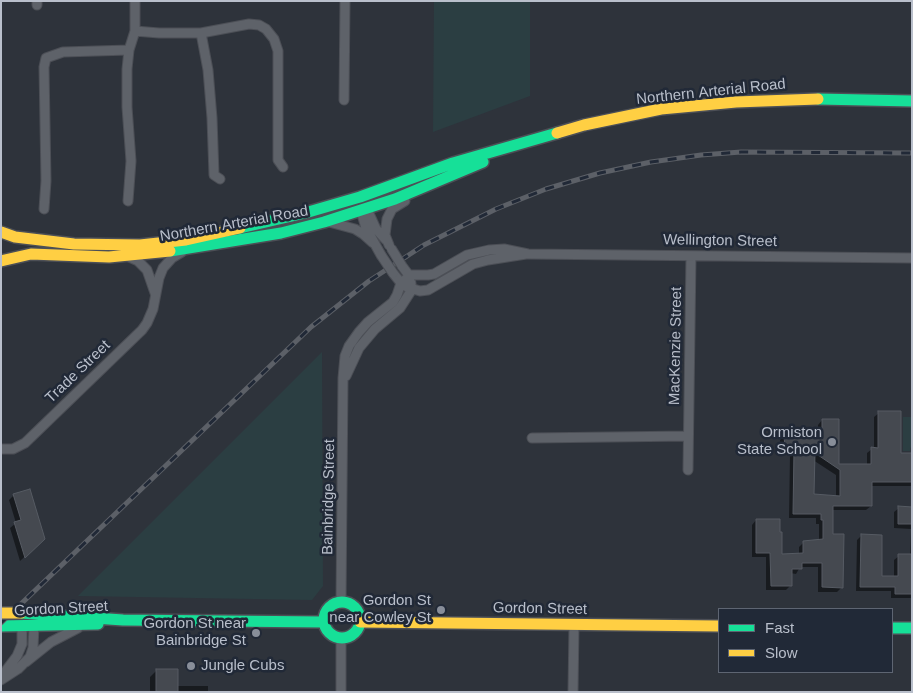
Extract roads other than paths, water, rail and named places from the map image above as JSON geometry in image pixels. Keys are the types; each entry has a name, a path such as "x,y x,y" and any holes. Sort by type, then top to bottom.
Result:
{"main road":[{"name":"Northern Arterial Road","path":"360,197 453,163 584,125 661,109 794,99 912,101"},
{"name":"Northern Arterial Road","path":"1,261 30,254 128,256 187,249 266,236 324,222 395,199 518,145"},
{"path":"1,232 15,237 48,242 112,245 152,244 223,233 305,214 360,197 364,210"},
{"path":"337,603 353,607 359,614 360,622 352,636 341,638 328,631 324,622 329,608 337,603"},
{"name":"Gordon Street","path":"1,613 123,620 324,622"},
{"path":"25,613 28,626"},
{"name":"Gordon Street","path":"4,626 88,625 123,620"},
{"name":"Gordon Street","path":"360,622 718,626"},
{"path":"893,628 912,628"}],"street":[{"path":"128,202 131,161 127,107 127,69 135,31 135,1"},
{"path":"344,100 345,1"},
{"path":"135,31 178,34 201,33 249,24 259,25 266,29 274,39 278,51 278,160 283,167"},
{"path":"201,33 208,70 214,174 220,180"},
{"path":"44,208 46,172 44,67 46,58 63,52 130,50"},
{"path":"411,275 402,266 385,235 385,226 389,214 396,206 479,163"},
{"path":"364,210 390,246"},
{"path":"364,210 374,243 381,255 392,273 401,283 411,289"},
{"path":"324,222 355,229 374,243"},
{"name":"Trade Street","path":"1,449 14,449 25,443 142,330 153,309 159,278 165,265 177,254 187,249"},
{"name":"Wellington Street","path":"411,275 434,274 468,255 483,251 504,249 528,254"},
{"name":"Wellington Street","path":"411,289 428,290 474,264 528,254 912,258"},
{"path":"128,256 138,261 147,270 156,296"},
{"name":"MacKenzie Street","path":"688,470 691,256"},
{"path":"401,283 411,275"},
{"path":"411,275 411,289"},
{"name":"Bainbridge Street","path":"341,603 344,363 350,346 368,322 393,302 401,283"},
{"name":"Bainbridge Street","path":"343,391 350,364 359,348 375,329 400,308 411,289"},
{"path":"532,438 688,436"},
{"path":"1,679 60,636 88,625"},
{"path":"573,692 574,625"},
{"path":"26,662 34,648 28,626"},
{"path":"1,679 17,656 28,626"},
{"path":"341,638 341,692"}],"railway":[{"path":"1,623 311,327 369,281 424,245 496,209 546,189 600,173 651,162 741,152 912,153"}],"place":[{"name":"Ormiston State School","path":"832,442"},
{"name":"Gordon St near Cowley St","path":"441,610"},
{"name":"Gordon St near Bainbridge St","path":"256,633"},
{"name":"Jungle Cubs","path":"191,666"}]}
